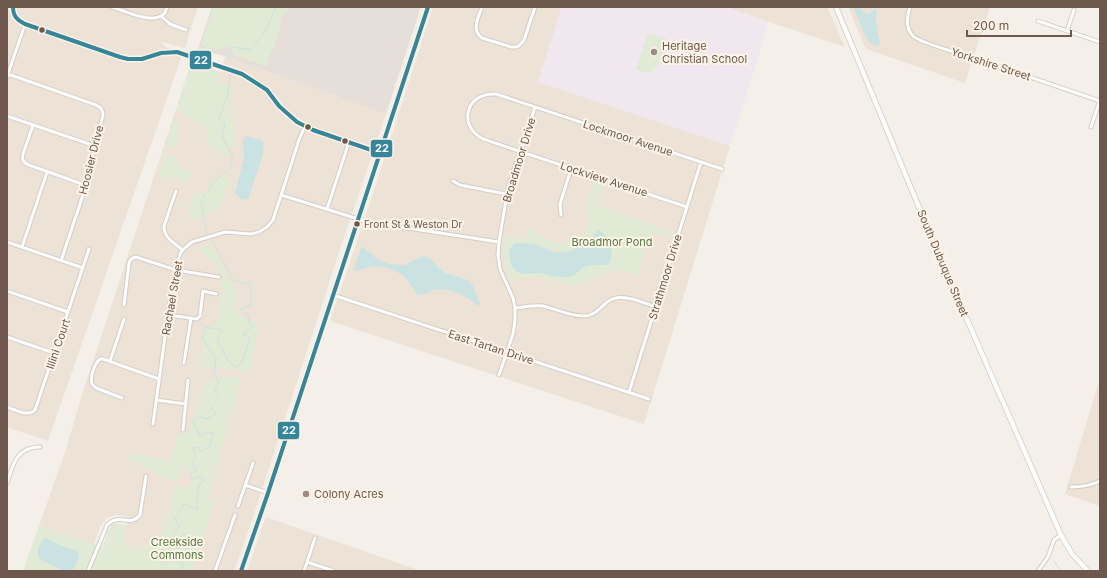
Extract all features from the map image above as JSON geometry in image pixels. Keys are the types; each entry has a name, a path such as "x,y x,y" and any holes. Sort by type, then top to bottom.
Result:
{"main road":[{"path":"241,571 334,295 428,7"},
{"name":"South Dubuque Street","path":"836,7 938,254 1053,518 1072,554 1088,571"}],"street":[{"path":"13,7 12,13 16,20 128,59 142,59 161,53 177,52 242,74 267,90 279,106 297,122 380,153"},
{"path":"112,7 150,19 161,16 167,7"},
{"path":"482,7 475,26 478,35 482,38 511,48 517,47 523,42 535,7"},
{"name":"Yorkshire Street","path":"910,7 907,19 909,28 914,36 921,41 1100,101"},
{"path":"1067,31 1074,10"},
{"path":"161,16 170,24 186,30"},
{"path":"1038,21 1100,42"},
{"path":"7,76 25,24"},
{"name":"Hoosier Drive","path":"7,76 96,105 101,108 103,112 82,198 61,260"},
{"name":"Lockmoor Avenue","path":"520,152 478,137 473,132 470,127 468,110 475,99 488,93 496,94 722,169"},
{"path":"1091,127 1100,101"},
{"name":"Broadmoor Drive","path":"499,375 514,327 515,308 511,292 500,269 498,255 499,242 506,194 535,107"},
{"path":"7,116 95,146"},
{"path":"33,125 23,154 23,161 28,166 85,185"},
{"name":"Rachael Street","path":"153,424 171,293 176,270 183,250 192,242 219,234 230,232 255,234 267,227 273,220 305,126"},
{"path":"327,209 350,142"},
{"name":"Lockview Avenue","path":"520,152 687,207"},
{"name":"Strathmoor Drive","path":"629,392 701,162"},
{"path":"561,215 560,204 571,169"},
{"path":"22,247 47,172"},
{"path":"454,181 460,185 506,194"},
{"path":"176,192 164,226 164,230 166,236 183,250"},
{"path":"281,195 358,219 376,223 499,242"},
{"path":"7,242 83,268"},
{"name":"Illini Court","path":"7,407 27,413 34,411 89,249"},
{"path":"124,305 129,263 130,259 136,256 176,270 219,277"},
{"path":"7,291 68,312"},
{"path":"168,315 197,319 200,316 203,291 216,294"},
{"name":"East Tartan Drive","path":"334,295 649,399"},
{"path":"515,308 542,306 584,316 595,313 607,302 613,298 619,297 656,307"},
{"path":"184,363 190,318"},
{"path":"110,361 124,319"},
{"path":"7,337 54,353"},
{"path":"122,398 96,388 92,384 91,378 98,360 103,359 110,361 159,379"},
{"path":"183,430 188,380"},
{"path":"156,400 186,404"},
{"path":"7,483 18,456 30,447 40,447"},
{"path":"238,506 253,463"},
{"path":"88,571 107,524 114,519 131,521 140,515 146,476"},
{"path":"1071,487 1083,487 1100,481"},
{"path":"245,485 268,493"},
{"path":"215,571 235,515"},
{"path":"1038,571 1048,557 1054,540 1061,535"},
{"path":"304,571 315,538"},
{"path":"307,562 334,571"}],"shaded area":[{"path":"7,7 198,7 185,48 160,42 181,58 48,441 7,427"},
{"path":"212,7 421,7 386,114 225,56 198,49"},
{"path":"433,7 562,7 538,82 730,146 644,424 330,321 372,197","holes":["585,206 674,233 673,238 652,231 638,275 622,270 599,275 583,284 575,286 549,279 522,277 510,282 503,253 526,239 528,227 549,242 568,244 581,237 589,223"]},
{"name":"Heritage Christian School","path":"562,7 726,7 769,22 730,146 538,82"},
{"path":"726,7 827,7 845,47 769,22"},
{"path":"848,7 990,7 965,83 866,49"},
{"path":"225,56 386,114 234,571 193,571 215,501 175,487 166,526 161,535 150,544 139,548 123,546 127,516 115,515 107,518 100,527 94,544 39,526 66,449 81,398 176,109 206,119"},
{"path":"1100,378 1100,506 1065,494"},
{"path":"266,517 421,571 247,571"}],"green space":[{"path":"214,7 289,7 281,19 279,32 266,66 234,55 230,46 216,50 201,46"},
{"path":"648,33 667,39 658,65 652,72 648,73 636,69"},
{"path":"191,62 220,72 217,83 224,86 233,86 231,110 235,136 234,145 227,148 230,159 212,148 206,138 207,129 180,112 181,110 176,109"},
{"path":"174,120 178,122 176,146 165,151"},
{"path":"163,155 175,156 178,166 192,173 187,183 175,178 167,179 159,175"},
{"path":"228,176 229,182 222,204 216,211 191,219 187,215 195,191 204,194 217,177"},
{"name":"Broadmor Pond","path":"594,182 604,185 597,205 674,233 673,238 652,231 638,275 622,270 599,275 583,284 574,286 549,279 522,277 510,282 503,253 504,237 526,239 528,227 549,242 568,244 581,237 589,223 585,206"},
{"path":"208,244 219,258 238,297 232,310 258,325 251,372 218,368 200,369 202,332 217,323 222,287 220,270 204,254 200,247"},
{"name":"Creekside Commons","path":"224,376 241,378 209,494 206,498 215,501 193,571 23,571 39,526 102,548 109,529 113,523 127,525 124,546 139,548 149,545 156,540 162,533 166,524 174,487 176,487 176,485 189,490 193,474 183,466 181,476 172,481 130,460 130,453 171,461 178,433 190,433 191,418 197,418 203,383"}],"water":[{"path":"853,7 859,7 866,14 876,9 877,10 876,23 880,44 879,46 873,45 867,40"},
{"path":"246,136 262,140 264,145 259,168 249,198 246,200 241,199 235,194 244,158 243,139"},
{"path":"598,230 609,240 611,254 609,264 587,266 569,277 539,273 525,274 515,271 512,266 510,252 515,243 535,244 556,253 570,251 586,243"},
{"path":"363,247 376,258 390,264 404,265 422,256 429,258 445,273 468,280 472,284 480,304 478,306 458,293 440,289 417,295 407,279 395,271 385,268 370,267 355,271 354,269 361,248"},
{"path":"46,538 59,545 78,551 79,558 72,571 62,570 40,559 38,555 38,547 41,545 41,541"}],"waterway":[{"path":"229,61 226,54 233,47 251,50 266,30 276,7"},
{"path":"209,190 216,180 232,166 232,154 222,136 225,124 219,119 228,94 230,75"},
{"path":"205,195 201,200 206,230 209,235"},
{"path":"183,571 183,564 177,562 183,550 189,548 189,538 183,534 177,539 173,535 179,527 175,518 184,504 197,510 199,485 204,481 201,476 192,479 190,474 197,470 191,464 196,457 193,448 198,447 201,452 210,445 213,433 206,432 200,437 193,420 201,417 207,419 216,414 211,407 219,398 215,392 219,382 214,375 216,358 202,339 205,327 222,330 217,339 228,361 235,367 243,361 250,337 243,335 254,325 248,323 249,317 240,309 251,305 251,285 233,280 211,238"},
{"path":"1054,561 1061,571"}],"transit line":[{"name":"22","path":"13,7 16,17 25,24 120,57 128,59 142,59 161,53 177,52 242,74 267,90 279,106 297,122 313,130 380,153"},
{"name":"22","path":"241,571 428,7"}],"place":[{"name":"Heritage Christian School","path":"654,52"},
{"name":"Front St & Weston Dr","path":"357,224"},
{"name":"Colony Acres","path":"306,494"}]}
